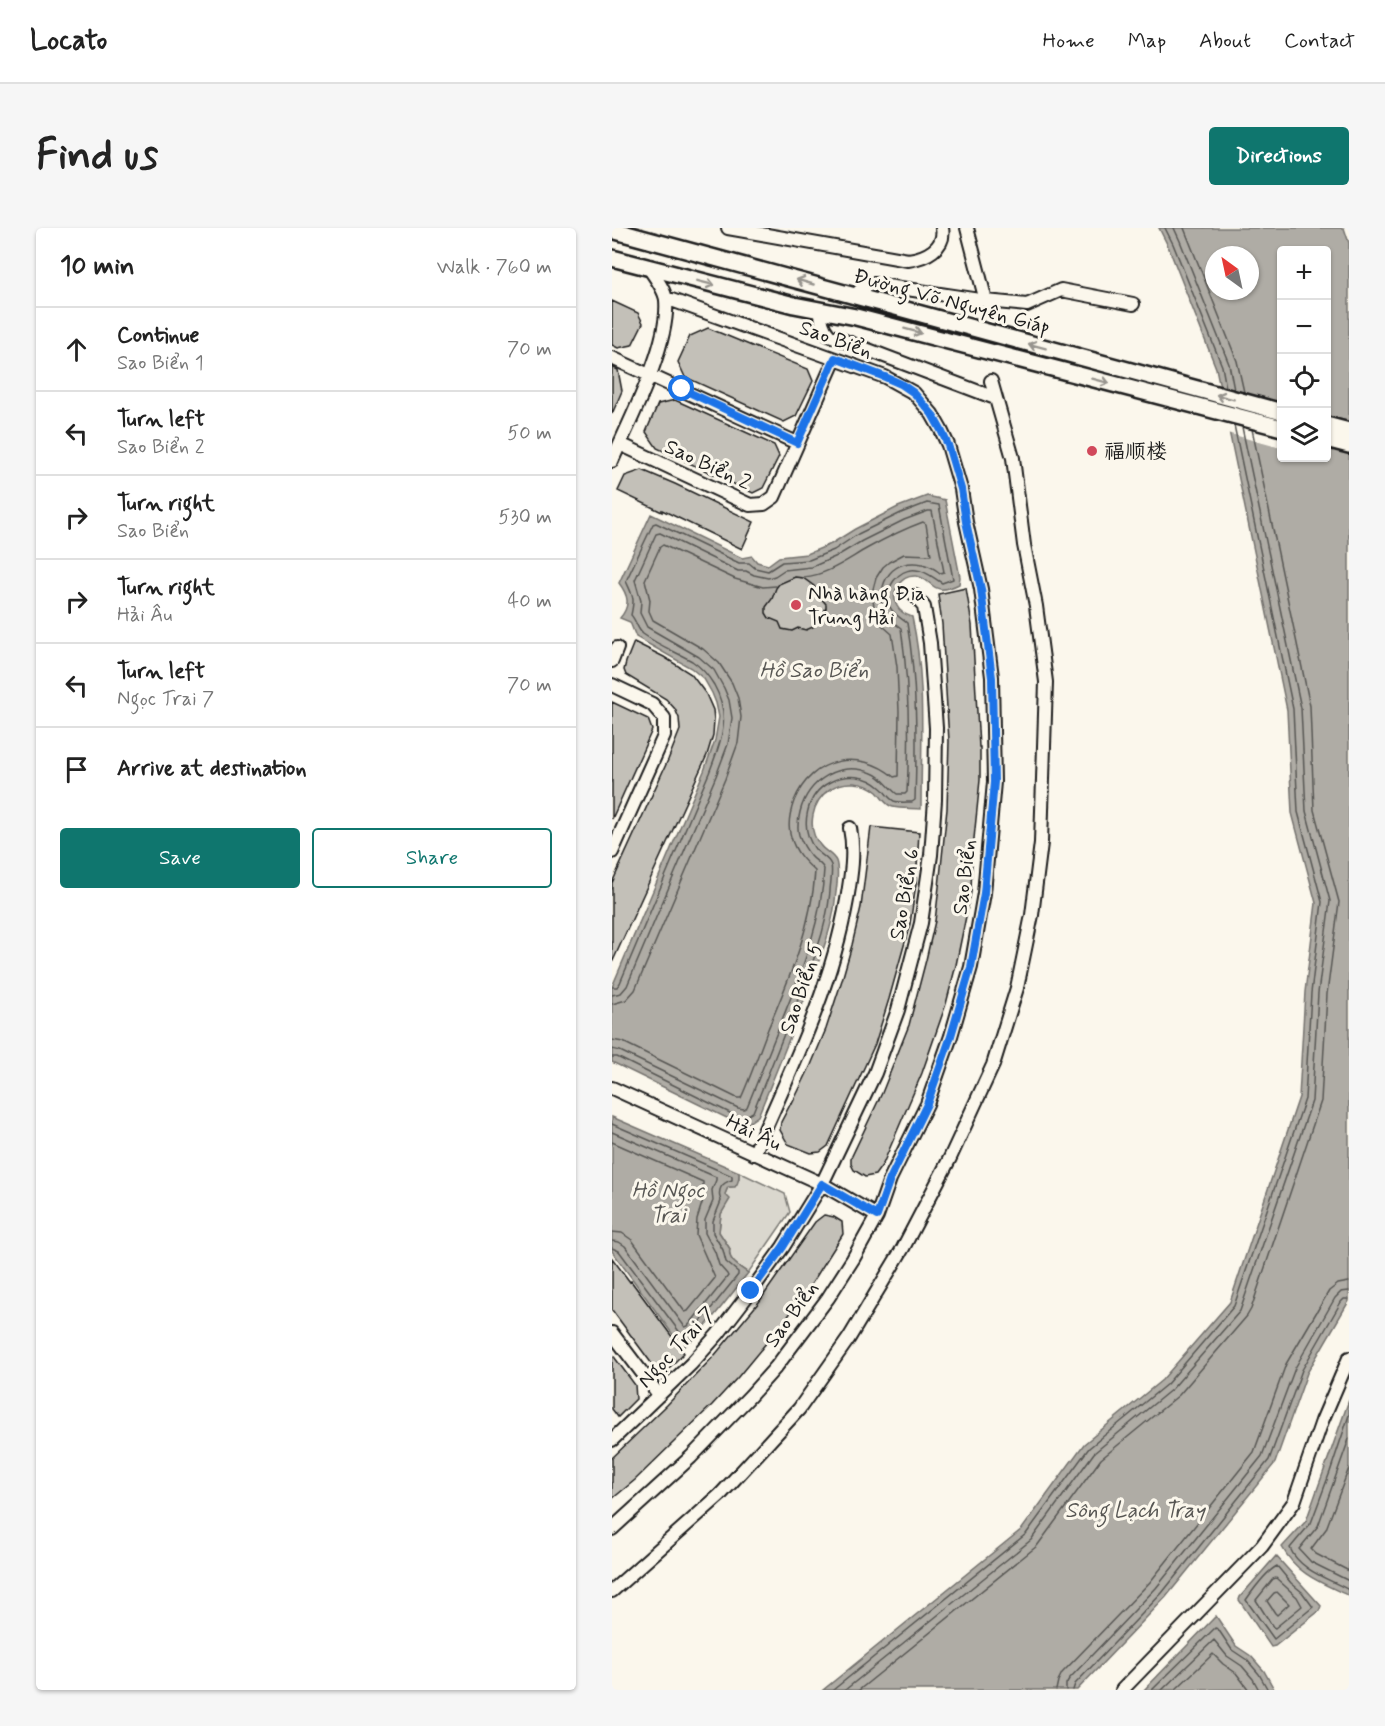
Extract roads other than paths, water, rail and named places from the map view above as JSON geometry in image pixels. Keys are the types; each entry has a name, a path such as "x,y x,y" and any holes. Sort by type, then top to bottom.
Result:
{"main road":[{"name":"Đường Võ Nguyên Giáp","path":"612,230 647,234 858,298 1277,411"},
{"path":"647,234 649,268"},
{"name":"Đường Võ Nguyên Giáp","path":"612,258 794,305 856,317 1277,427"},
{"path":"1331,426 1349,431"},
{"path":"1331,441 1349,445"}],"street":[{"path":"728,228 908,260 922,258 932,252 940,241 942,228"},
{"path":"967,228 986,301"},
{"path":"612,460 650,374 665,326 666,298 649,268"},
{"path":"858,298 860,289 867,284 874,284 1027,305 1061,290 1133,304"},
{"name":"Sao Biển","path":"612,1529 706,1442 776,1367 828,1298 877,1216 890,1179 927,1104 951,1036 971,967 984,893 994,782 992,678 981,589 958,479 948,445 932,414 914,393 885,377 666,298"},
{"path":"821,310 821,321 829,335 995,398"},
{"path":"612,358 797,443"},
{"name":"Sao Biển 2","path":"620,444 750,505 764,504 774,497 835,358"},
{"path":"612,1591 720,1495 799,1409 849,1338 903,1248 950,1158 993,1065 1017,988 1032,915 1041,843 1046,682 1013,459 991,381"},
{"name":"Sao Biển 6","path":"822,1184 875,1073 898,1010 921,923 934,823 936,728 926,616 924,607 915,596"},
{"path":"612,662 617,648"},
{"path":"612,685 651,704 664,718 664,736 612,852"},
{"name":"Sao Biển 5","path":"754,1154 812,1022 836,951 844,918 853,858 850,828"},
{"name":"Hải Âu","path":"612,1088 822,1184 877,1216"},
{"name":"Ngọc Trai 7","path":"612,1440 697,1357 751,1291 783,1247 822,1184"},
{"path":"612,1333 659,1395"},
{"path":"1122,1690 1262,1546 1294,1502 1322,1421 1349,1358"}],"water":[{"name":"Sông Lạch Tray","path":"1159,228 1344,228 1349,243 1349,1301 1307,1373 1275,1463 1166,1597 1077,1690 823,1690 1022,1529 1084,1444 1162,1380 1230,1302 1299,1097 1305,992 1316,903 1292,813 1287,710 1216,368"},
{"name":"Hồ Sao Biển","path":"927,496 945,500 960,577 959,584 942,589 934,587 920,577 910,576 898,586 895,596 898,608 912,617 919,664 922,712 921,809 890,806 872,788 854,783 836,786 819,800 813,815 813,831 820,845 835,859 838,870 830,929 758,1116 748,1123 735,1122 612,1062 612,987 704,771 715,740 719,717 716,703 704,679 691,668 636,637 630,622 620,618 626,609 627,600 619,583 651,514 742,558 752,556 757,562 768,565 779,557 807,554 831,544 898,507"},
{"name":"Hồ Ngọc Trai","path":"612,1117 739,1172 739,1180 735,1187 728,1187 725,1194 730,1199 721,1214 719,1232 730,1249 732,1260 748,1273 707,1325 684,1346 679,1343 612,1251"},
{"path":"1349,1400 1349,1596 1303,1571 1288,1557 1282,1547 1306,1521"},
{"path":"1276,1556 1321,1606 1319,1611 1271,1647 1239,1600"},
{"path":"1216,1616 1236,1646 1251,1656 1264,1671 1274,1689 1144,1690"}],"place":[{"name":"福顺楼","path":"1092,451"},
{"name":"Nhà hàng Địa Trung Hải","path":"796,605"}]}
